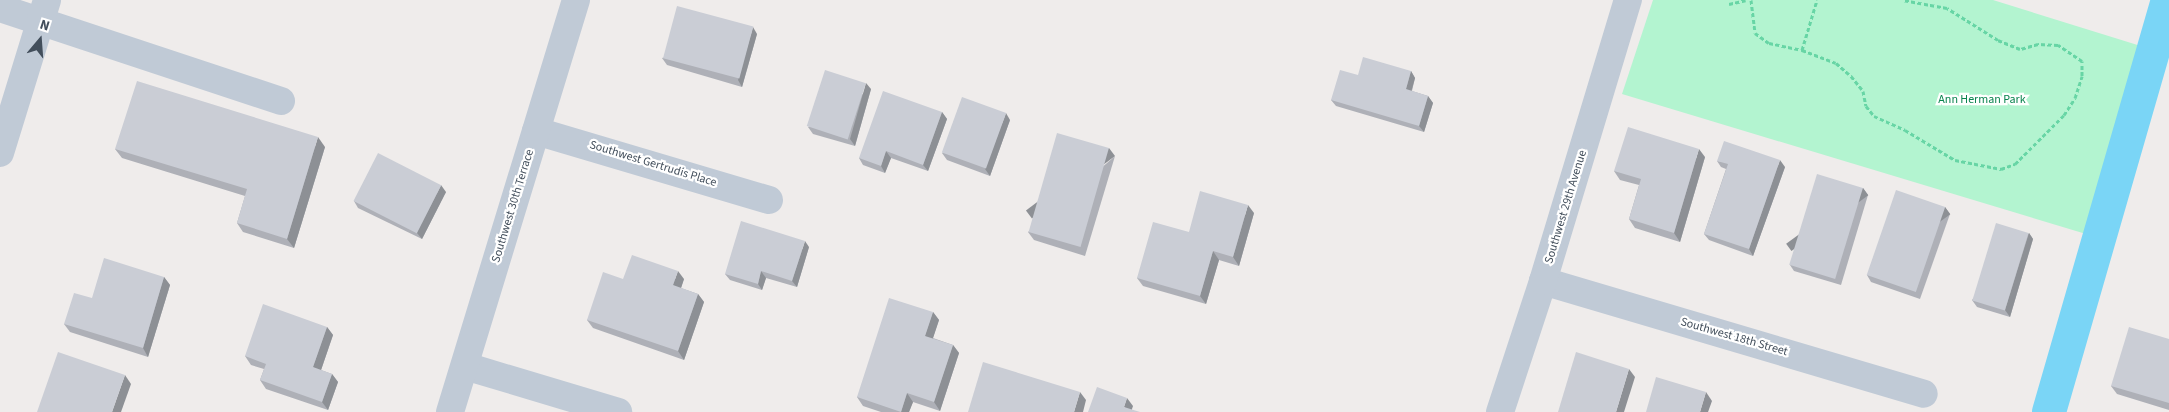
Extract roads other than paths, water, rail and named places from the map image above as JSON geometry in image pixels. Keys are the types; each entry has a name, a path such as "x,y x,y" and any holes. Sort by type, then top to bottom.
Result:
{"street":[{"name":"Southwest 30th Terrace","path":"450,412 576,0"},
{"name":"Southwest 29th Avenue","path":"1500,412 1543,281 1628,0"},
{"path":"0,8 44,10 281,102"},
{"path":"0,153 44,10"},
{"name":"Southwest Gertrudis Place","path":"536,131 769,200"},
{"name":"Southwest 18th Street","path":"1543,281 1924,394"},
{"path":"465,366 618,412"}],"waterway":[{"path":"2049,412 2168,0"}],"park label":[{"name":"Ann Herman Park","path":"1982,100"}]}
